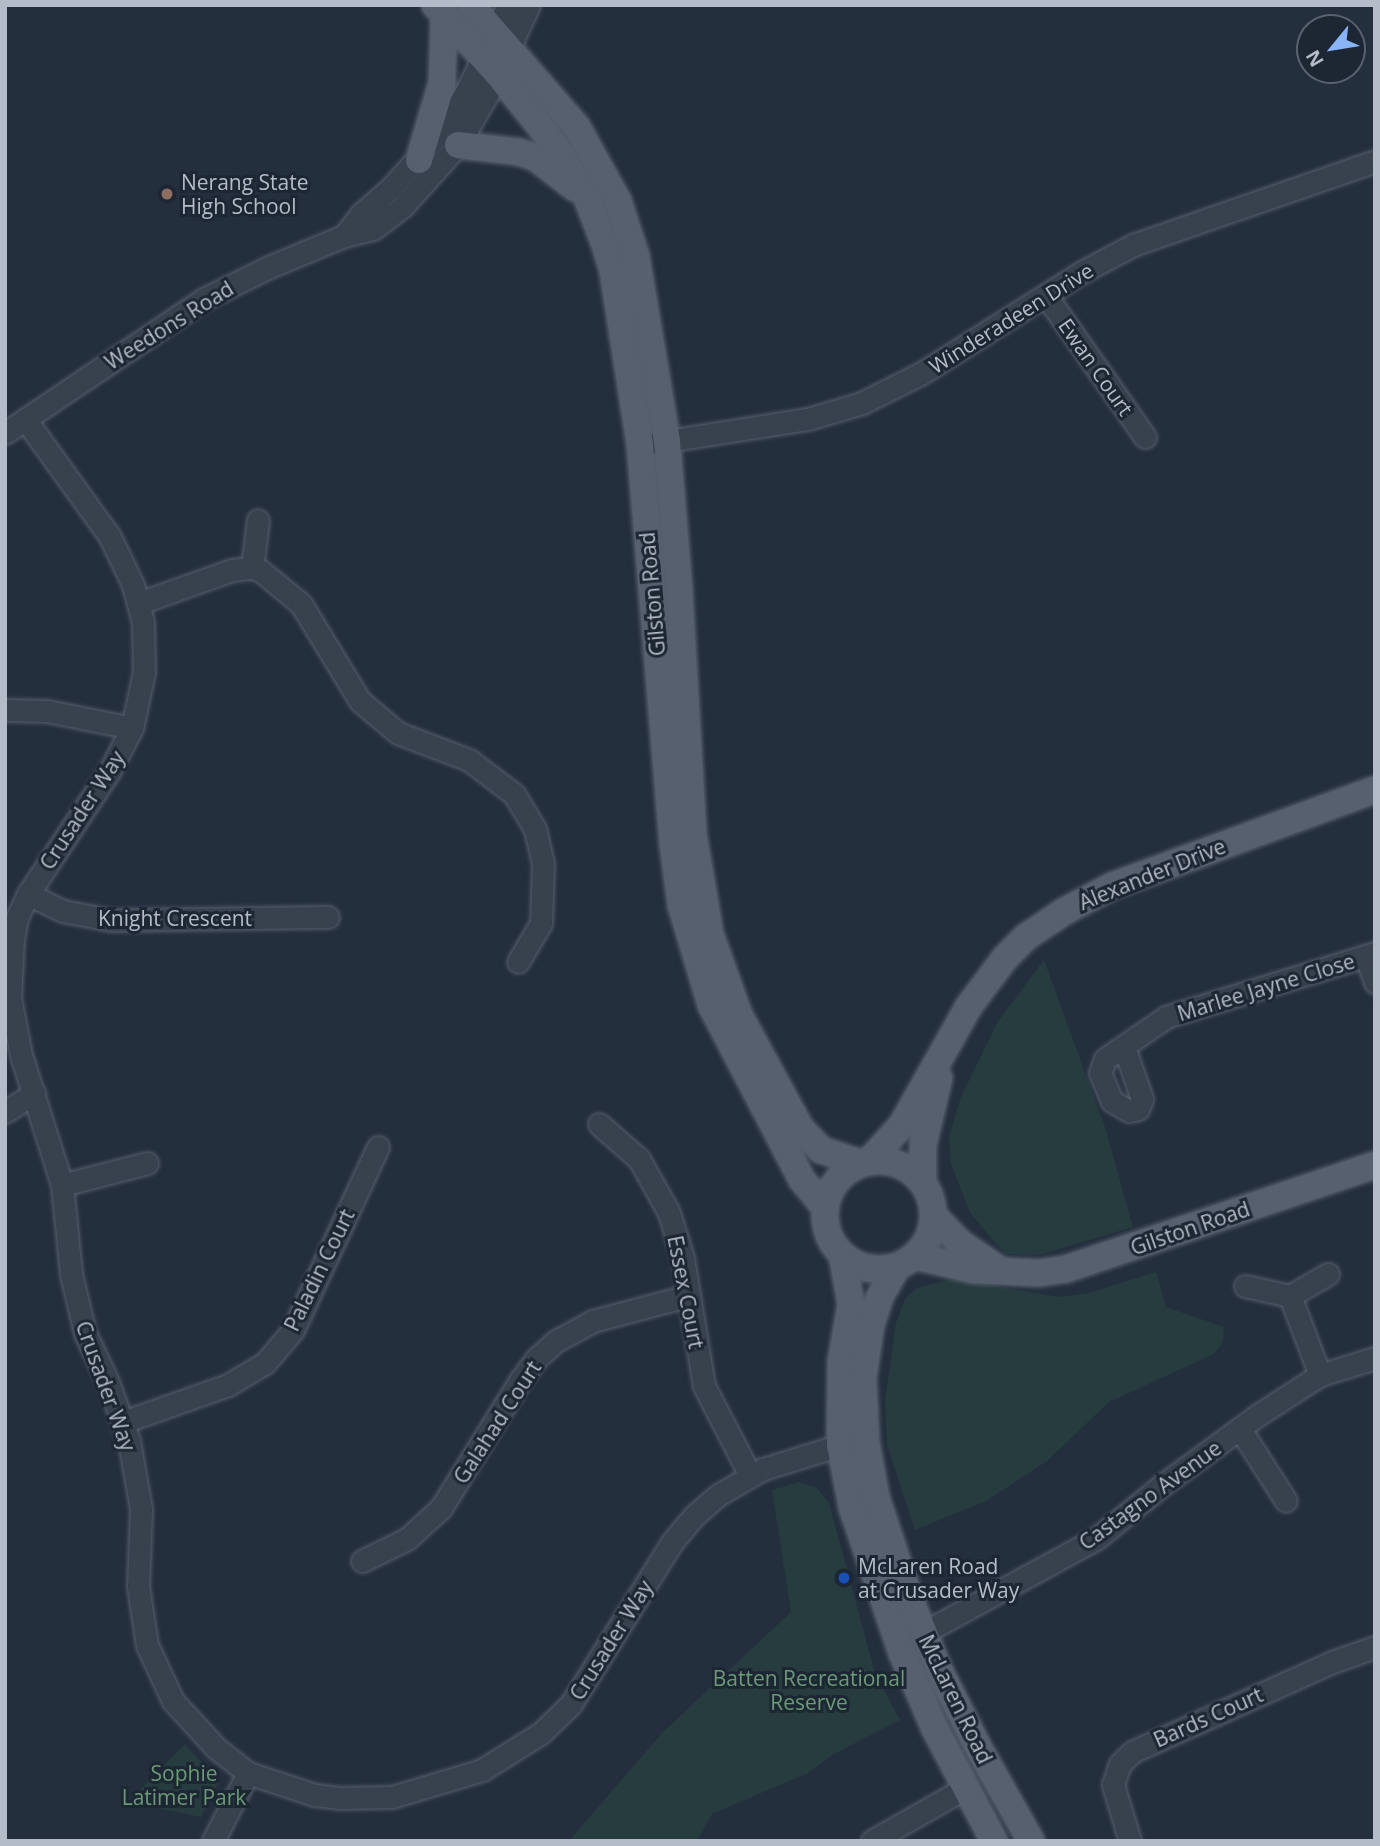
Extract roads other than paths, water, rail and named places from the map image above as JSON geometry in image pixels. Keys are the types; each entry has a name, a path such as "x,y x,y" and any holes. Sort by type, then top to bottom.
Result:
{"main road":[{"name":"Gilston Road","path":"471,5 577,127 618,201 636,256 667,442 679,588 693,833 710,934 739,1015 801,1129 821,1150 865,1162"},
{"name":"Gilston Road","path":"440,10 490,65 554,144 587,198 613,272 640,445 673,845 681,905 711,1005 802,1180 825,1207"},
{"path":"419,160 442,83 440,10"},
{"path":"458,145 519,152 536,158 587,198"},
{"name":"Alexander Drive","path":"865,1162 902,1125 969,1006 1005,958 1026,937 1065,911 1112,886 1375,790"},
{"name":"Alexander Drive","path":"923,1182 923,1145 946,1049"},
{"path":"865,1162 900,1164 923,1182 931,1198 934,1216 929,1238 906,1261 868,1268 842,1255 829,1234 825,1207 836,1180 865,1162"},
{"name":"Gilston Road","path":"906,1261 974,1270 1039,1273 1092,1262 1375,1165"},
{"name":"Gilston Road","path":"934,1216 960,1243 1003,1271"},
{"name":"McLaren Road","path":"842,1255 850,1304 841,1362 840,1445 852,1507 877,1584 935,1729 994,1841"},
{"name":"McLaren Road","path":"906,1261 880,1297 871,1324 863,1407 876,1497 923,1633 978,1747 1031,1841"}],"street":[{"path":"502,39 508,5"},
{"path":"490,65 502,39 530,5"},
{"name":"Weedons Road","path":"5,433 204,299 269,267 344,236 373,229 403,206 458,145 490,65"},
{"name":"Weedons Road","path":"344,236 361,214 419,160 490,65"},
{"name":"Winderadeen Drive","path":"640,445 808,419 862,403 922,373 1047,297 1082,272 1133,245 1375,161"},
{"name":"Ewan Court","path":"1047,297 1145,438"},
{"name":"Crusader Way","path":"25,419 110,537 127,569 143,622 144,673 132,727 109,772 27,894 17,918 13,939 9,998 21,1055 62,1185 71,1274 85,1332 123,1422 141,1509 138,1586 147,1645 173,1700 216,1748 248,1773 314,1795 374,1798 423,1790 482,1770 541,1734 571,1704 673,1541 718,1495 750,1475 840,1445"},
{"path":"252,568 258,520"},
{"path":"139,603 232,570 252,568 274,579 301,604 360,701 398,733 469,760 514,794 535,830 543,864 541,923 518,962"},
{"path":"5,710 47,711 132,727"},
{"name":"Knight Crescent","path":"27,894 63,911 110,920 328,918"},
{"path":"1370,955 1375,982"},
{"name":"Marlee Jayne Close","path":"1124,1047 1166,1017 1370,955"},
{"path":"5,1112 34,1093"},
{"name":"Essex Court","path":"599,1124 639,1158 656,1184 669,1213 683,1258 687,1296 704,1387 750,1475"},
{"name":"Paladin Court","path":"123,1422 229,1385 265,1363 293,1330 378,1147"},
{"path":"62,1185 147,1163"},
{"path":"1245,1286 1290,1296 1328,1274"},
{"name":"Galahad Court","path":"362,1561 407,1539 441,1508 521,1379 556,1341 593,1321 687,1296"},
{"path":"1290,1296 1320,1376"},
{"name":"Castagno Avenue","path":"923,1633 1097,1538 1240,1429 1320,1376 1375,1358"},
{"path":"1240,1429 1286,1501"},
{"name":"Bards Court","path":"1130,1841 1113,1785 1120,1764 1132,1752 1332,1662 1375,1647"},
{"path":"213,1841 248,1773"},
{"path":"873,1841 965,1788"}],"place":[{"name":"Nerang State High School","path":"167,194"},
{"name":"McLaren Road at Crusader Way","path":"844,1578"}],"park label":[{"name":"Batten Recreational Reserve","path":"809,1690"},
{"name":"Sophie Latimer Park","path":"184,1785"}]}
